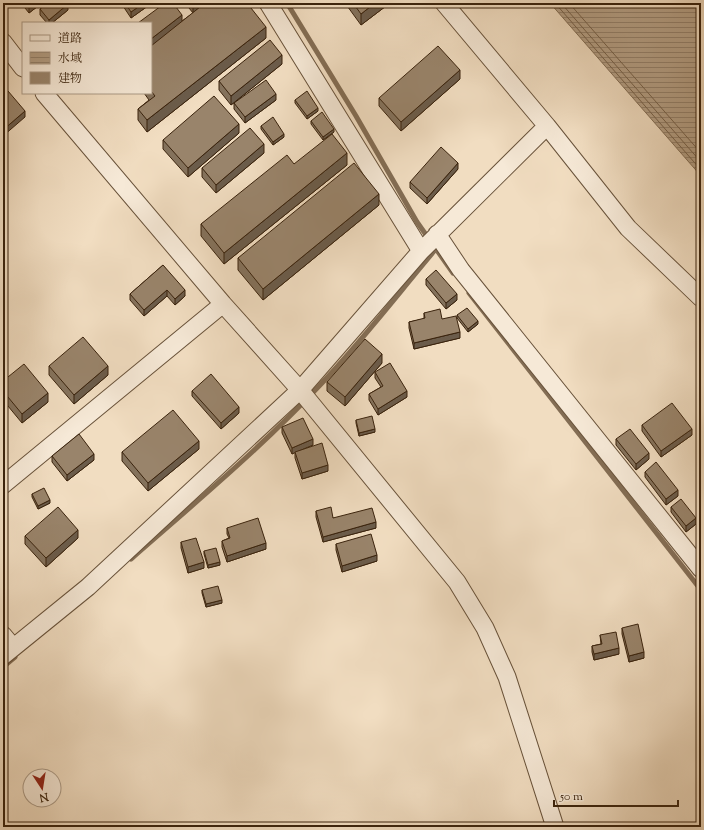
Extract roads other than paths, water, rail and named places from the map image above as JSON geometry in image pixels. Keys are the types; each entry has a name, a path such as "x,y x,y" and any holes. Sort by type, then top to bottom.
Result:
{"street":[{"path":"268,3 421,250"},
{"path":"444,3 547,126 628,228 701,298"},
{"path":"3,42 22,67"},
{"path":"45,94 223,304 300,390 457,582 485,628 507,677 555,827"},
{"path":"6,646 88,587 300,390 421,250 547,126"},
{"path":"437,234 461,270 701,569"},
{"path":"3,485 223,304"}],"water":[{"path":"550,3 701,3 701,176"}],"waterway":[{"path":"287,3 356,116 417,222 453,273"},
{"path":"131,559 228,474 299,407 351,351 435,250"},
{"path":"469,293 701,590"},
{"path":"3,667 15,657"}]}
